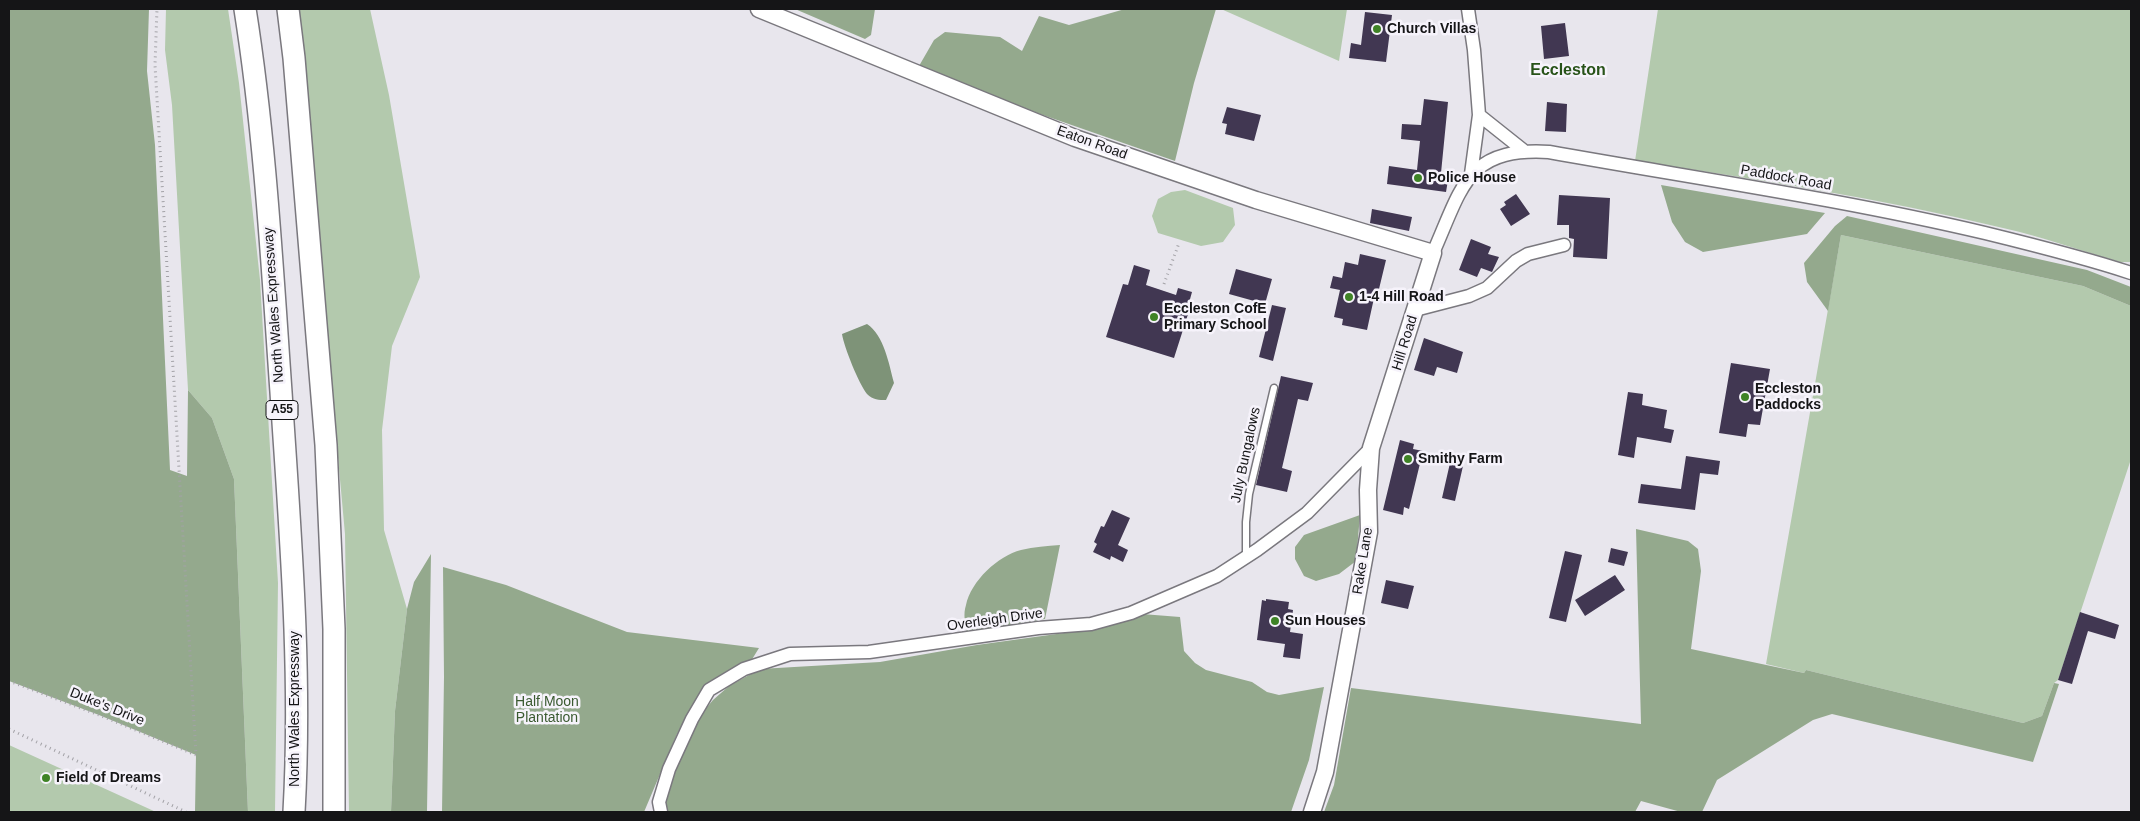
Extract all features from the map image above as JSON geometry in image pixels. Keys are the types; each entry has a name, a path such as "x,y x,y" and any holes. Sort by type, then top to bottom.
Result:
{"highway":[{"name":"North Wales Expressway","path":"245,9 264,166 295,619 296,774 294,812"},
{"path":"288,9 294,58 326,445 334,629 334,812"}],"street":[{"name":"Eaton Road","path":"759,9 1074,138 1256,200 1432,253"},
{"path":"1468,9 1474,50 1478,115 1471,174"},
{"path":"1478,115 1523,150"},
{"name":"Paddock Road","path":"1454,205 1471,174 1484,163 1505,154 1523,150 1549,152 1828,200 2010,239 2099,262 2131,273"},
{"name":"Hill Road","path":"1388,398 1432,253 1454,205"},
{"path":"1415,310 1469,296 1487,288 1516,261 1528,254 1564,245"},
{"name":"Rake Lane","path":"1312,812 1325,772 1370,532 1368,490 1371,448 1388,398"},
{"name":"Overleigh Drive","path":"661,812 660,802 669,769 692,720 710,690 744,669 790,654 869,652 1038,628 1091,624 1132,614 1167,600 1217,576 1246,557 1307,513 1371,448"}],"lane":[{"name":"July Bungalows","path":"1246,557 1246,522 1249,494 1274,388"}],"path":[{"name":"Duke's Drive","path":"9,681 196,755 156,75 157,9"},
{"path":"1164,284 1179,243"},
{"path":"9,729 186,812"}],"shaded area":[{"path":"166,9 228,9 239,83 260,280 278,583 275,812 248,812 234,479 212,418 188,390 172,105 165,50"},
{"path":"297,9 370,9 389,95 420,277 392,346 382,430 384,530 407,609 395,711 391,812 349,812 345,534"},
{"path":"1221,9 1347,9 1339,61"},
{"path":"1658,9 2131,9 2131,262 2120,262 2018,232 1912,208 1774,182 1635,161"},
{"path":"1185,190 1233,208 1235,225 1223,242 1201,246 1158,233 1152,216 1158,199 1171,192"},
{"path":"1841,235 2083,286 2131,306 2131,459 2058,680 2054,683 2042,716 2023,723 1806,670 1804,673 1766,664"},
{"path":"867,324 882,342 894,383 886,400 874,399 867,394 856,374 843,340 842,334"},
{"name":"Field of Dreams","path":"9,745 156,812 9,812"}],"green space":[{"path":"9,9 149,9 147,71 155,145 170,470 187,476 188,390 212,418 234,479 248,812 195,812 196,755 99,715 9,681"},
{"path":"795,9 875,9 871,35 865,39"},
{"path":"1125,9 1216,9 1194,83 1175,161 1040,114 919,66 934,40 945,32 1000,37 1022,51 1039,16 1069,25"},
{"path":"1661,185 1825,213 1807,234 1703,252 1685,242 1672,222"},
{"path":"1847,216 2087,270 2131,287 2131,306 2083,286 1841,235 1828,311 1807,282 1804,263 1835,226"},
{"path":"1360,515 1356,561 1339,574 1316,581 1304,576 1295,559 1295,547 1304,535"},
{"path":"1636,529 1688,541 1698,549 1701,571 1691,649 1804,673 1806,670 2023,723 2042,716 2054,683 2059,684 2033,762 1832,714 1813,720 1717,780 1702,812 1681,812 1641,801 1635,812 1324,812 1334,785 1351,688 1641,724"},
{"path":"1060,545 1045,619 967,632 965,622 966,605 973,587 987,571 1012,553 1036,547"},
{"path":"431,554 427,812 391,812 395,711 407,609 414,582"},
{"name":"Half Moon Plantation","path":"443,567 506,585 627,632 759,648 751,661 694,703 677,734 644,812 442,812"},
{"path":"1142,614 1180,617 1184,651 1195,663 1206,670 1252,682 1267,692 1279,695 1324,687 1309,760 1291,812 661,812 668,785 697,719 713,700 729,686 760,669 880,662 977,645 1100,628"}],"building":[{"name":"Church Villas","path":"1365,12 1392,15 1386,62 1349,58 1351,43 1361,45"},
{"path":"1565,23 1569,56 1544,59 1541,26"},
{"path":"1424,99 1448,102 1441,173 1449,174 1446,192 1387,184 1389,166 1417,170 1420,141 1401,139 1402,124 1421,125"},
{"path":"1547,102 1567,104 1566,132 1545,131"},
{"path":"1227,107 1261,115 1254,141 1225,134 1227,124 1222,123"},
{"path":"1516,194 1530,214 1511,226 1500,209 1506,205 1504,202"},
{"path":"1559,195 1610,198 1607,259 1573,257 1574,239 1569,238 1569,225 1557,225"},
{"path":"1372,209 1412,217 1409,231 1370,223"},
{"path":"1471,239 1491,247 1488,254 1499,257 1492,272 1481,268 1477,277 1459,270"},
{"name":"1-4 Hill Road","path":"1360,254 1386,260 1379,289 1376,289 1367,330 1342,325 1343,319 1334,317 1340,290 1330,288 1333,276 1342,278 1345,262 1358,265"},
{"path":"1134,265 1150,270 1146,285 1176,295 1178,288 1192,292 1187,310 1189,311 1174,358 1106,337 1123,284 1128,285"},
{"path":"1236,269 1272,279 1265,304 1229,294"},
{"path":"1272,305 1286,308 1273,361 1259,357"},
{"path":"1424,338 1463,352 1457,373 1437,367 1434,376 1414,370"},
{"name":"Eccleston Paddocks","path":"1731,363 1770,369 1760,425 1748,424 1746,437 1719,433"},
{"path":"1281,376 1313,383 1308,401 1298,399 1282,468 1292,471 1287,492 1256,485"},
{"path":"1628,392 1643,394 1642,405 1667,410 1664,428 1674,430 1671,443 1637,437 1634,458 1618,455"},
{"path":"1400,440 1414,444 1413,449 1423,451 1409,509 1404,507 1403,515 1383,510"},
{"path":"1686,456 1720,461 1718,475 1700,473 1695,510 1638,503 1641,484 1681,489"},
{"path":"1450,463 1463,466 1455,501 1442,498"},
{"path":"1112,510 1130,518 1118,545 1128,550 1123,562 1111,556 1110,560 1093,552 1097,544 1094,542 1101,526 1104,527"},
{"path":"1611,548 1628,552 1624,566 1608,562"},
{"path":"1565,551 1582,555 1566,622 1549,618"},
{"path":"1615,575 1625,590 1585,616 1575,600"},
{"path":"1386,580 1414,586 1408,609 1381,603"},
{"name":"Sun Houses","path":"1266,599 1289,602 1288,609 1293,610 1290,632 1303,634 1300,659 1283,657 1285,644 1257,640 1262,600 1266,601"},
{"path":"2080,612 2119,625 2115,639 2088,631 2072,684 2058,680"}],"place":[{"name":"Church Villas","path":"1377,29"},
{"name":"Police House","path":"1418,178"},
{"name":"1-4 Hill Road","path":"1349,297"},
{"name":"Eccleston CofE Primary School","path":"1154,317"},
{"name":"Eccleston Paddocks","path":"1745,397"},
{"name":"Smithy Farm","path":"1408,459"},
{"name":"Sun Houses","path":"1275,621"},
{"name":"Field of Dreams","path":"46,778"}],"district":[{"name":"Eccleston","path":"1568,71"}]}
